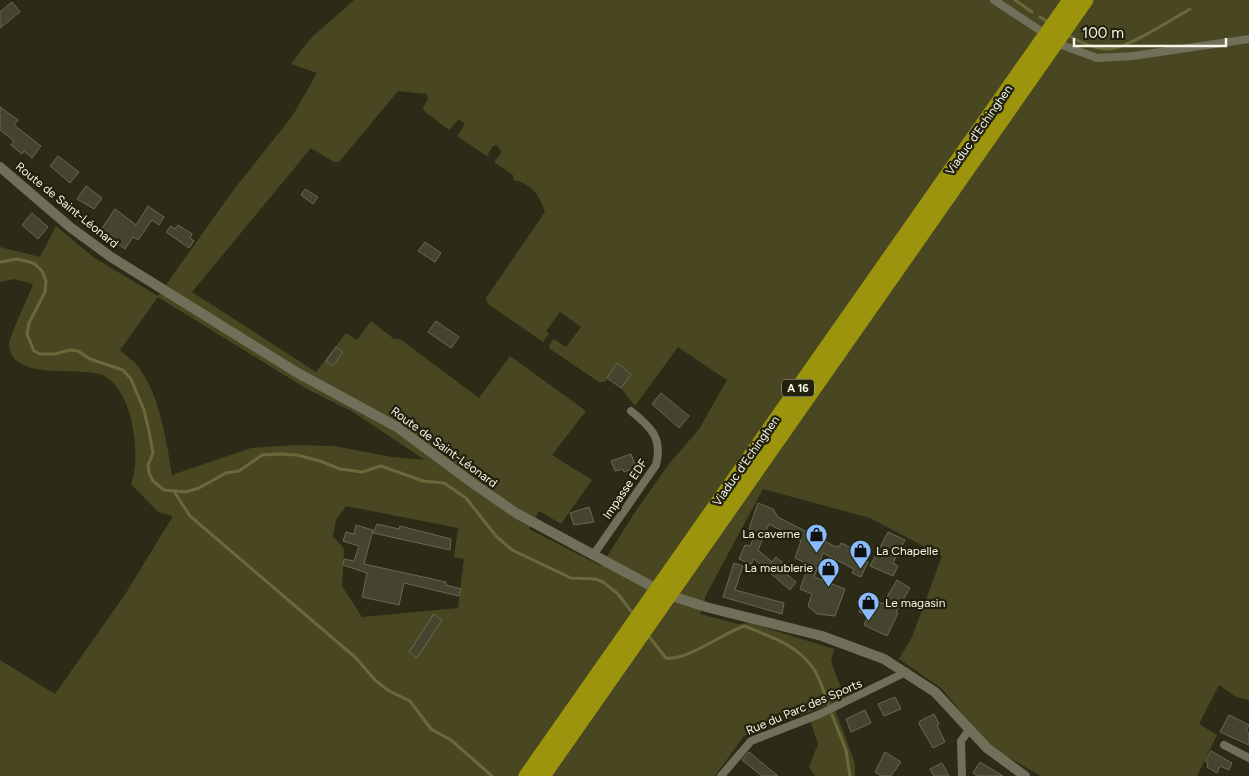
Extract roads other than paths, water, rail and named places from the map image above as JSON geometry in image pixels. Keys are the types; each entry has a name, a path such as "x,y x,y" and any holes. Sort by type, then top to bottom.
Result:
{"highway":[{"name":"Viaduc d'Echinghen","path":"526,776 1070,0"},
{"name":"Viaduc d'Echinghen","path":"543,776 1086,0"}],"street":[{"path":"994,0 1062,45 1097,58 1132,56 1249,39"},
{"name":"Route de Saint-Léonard","path":"0,167 70,226 111,257 296,372 397,428 500,503 666,594 706,607 822,636 884,659 906,672 940,697 969,730 997,757 1025,776"},
{"name":"Impasse EDF","path":"594,554 656,465 659,451 657,441 645,422 631,411"},
{"name":"Rue du Parc des Sports","path":"721,776 751,741 838,706 906,672"},
{"path":"962,776 960,741 969,730"},
{"path":"1224,745 1249,758"}],"waterway":[{"path":"1015,0 1032,12"},
{"path":"1068,35 1093,47 1109,49 1127,44 1150,33 1190,9"},
{"path":"1040,17 1048,22"},
{"path":"0,262 17,259 35,264 42,271 46,281 45,292 29,323 27,334 34,351 40,354 55,354 70,350 78,351 90,359 123,370 131,379 144,410 149,431 153,453 148,465 149,473 153,481 164,490 186,492 199,488 226,473 239,471 262,455 297,455 340,469 362,472 381,466 423,481 444,483 466,498 496,536 512,550 571,578 595,579 603,582 618,594 634,615"},
{"path":"175,493 190,516 356,658 375,680 389,691 410,701 431,729 451,740 492,776"},
{"path":"647,634 666,658 674,658 694,651 744,626 784,643 809,662 819,679 828,704"},
{"path":"832,715 846,750 850,776"}],"place":[{"name":"La caverne","path":"816,553"},
{"name":"La Chapelle","path":"860,570"},
{"name":"La meublerie","path":"829,587"},
{"name":"Le magasin","path":"869,622"}]}
